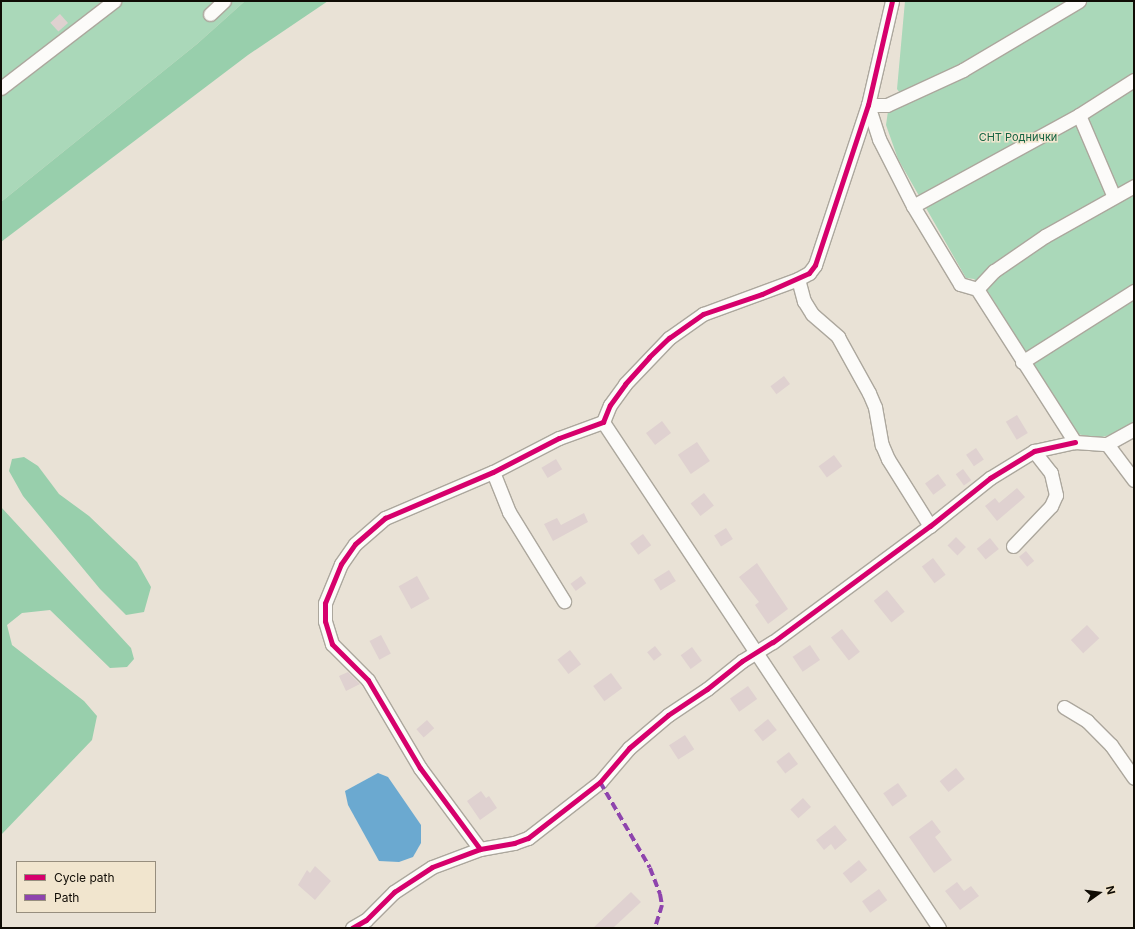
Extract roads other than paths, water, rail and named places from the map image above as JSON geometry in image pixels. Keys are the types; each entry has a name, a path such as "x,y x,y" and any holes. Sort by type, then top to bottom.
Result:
{"street":[{"path":"1,88 114,1"},
{"path":"210,14 224,1"},
{"path":"480,849 420,768 368,680 332,644 325,622 325,602 342,564 355,544 371,528 386,518 493,472 559,438 603,422 610,404 625,384 675,334 704,314 798,279 809,273 815,265 868,105 892,1"},
{"path":"868,105 887,105 963,70 1079,1"},
{"path":"913,206 1079,115 1134,80"},
{"path":"868,105 879,139 913,206 960,284 977,289 1022,362 1075,442"},
{"path":"1079,115 1114,197"},
{"path":"977,289 994,271 1134,186"},
{"path":"798,279 804,301 812,314 838,337 869,393 875,407 882,445 888,459 930,526"},
{"path":"1022,362 1134,291"},
{"path":"603,422 939,928"},
{"path":"352,928 366,920 408,881 450,859 480,849 514,843 528,838 600,782 629,748 663,719 707,689 742,660 756,653 930,526 990,478 1034,451 1075,442 1107,444 1134,428"},
{"path":"1107,444 1134,480"},
{"path":"1013,546 1051,506 1056,495 1051,473 1034,451"},
{"path":"493,472 509,512 564,600"},
{"path":"1064,707 1087,721 1111,745 1134,778"}],"water":[{"path":"378,773 388,777 421,825 421,843 413,857 399,862 379,861 348,805 345,791"}],"park label":[{"name":"СНТ Роднички","path":"1018,137"}]}
